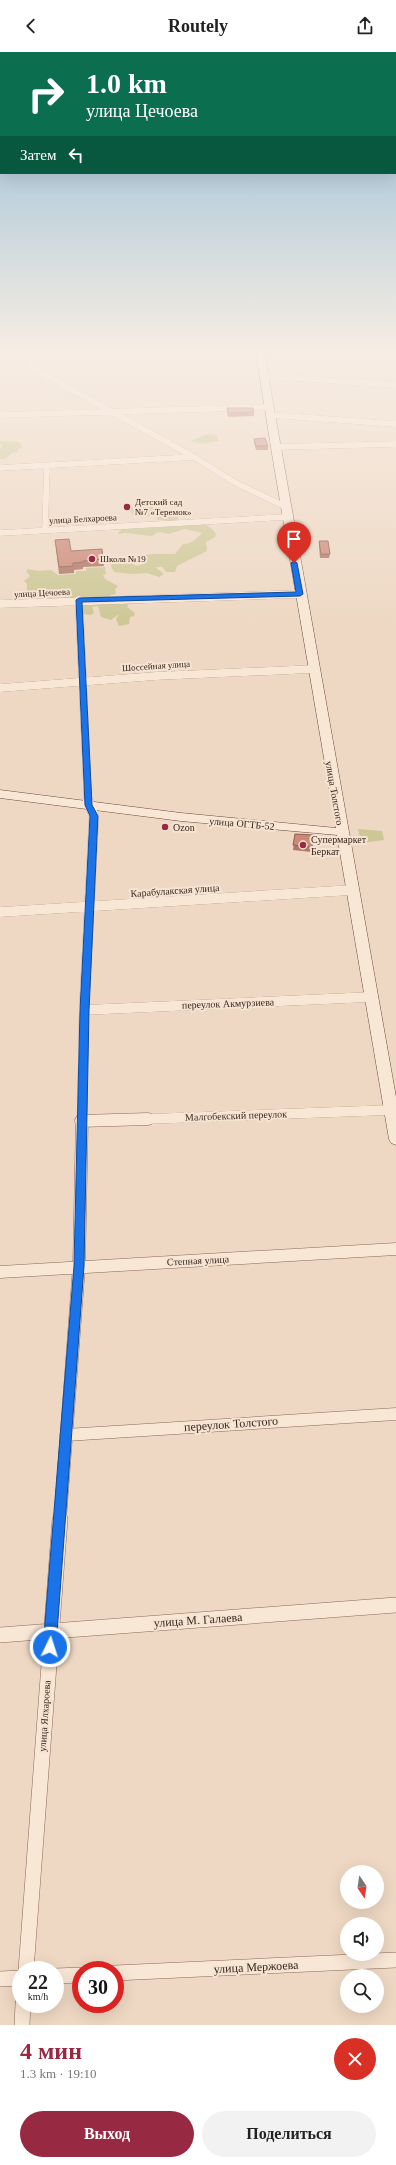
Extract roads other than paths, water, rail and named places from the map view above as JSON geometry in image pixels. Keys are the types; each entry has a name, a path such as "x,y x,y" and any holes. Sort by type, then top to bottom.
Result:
{"street":[{"path":"170,444 285,512"},
{"name":"улица Толстого","path":"274,444 341,832 396,1139"},
{"path":"275,449 394,444"},
{"path":"0,468 194,457"},
{"path":"45,531 47,466"},
{"name":"улица Белхароева","path":"0,533 45,531 285,512"},
{"name":"улица Цечоева","path":"0,604 79,600 300,594"},
{"name":"улица Ялхароева","path":"27,1961 79,1266 84,1010 91,906 94,816 88,805 79,600"},
{"name":"Шоссейная улица","path":"0,688 83,680 205,672 313,669"},
{"name":"улица ОГТБ-52","path":"0,794 181,817 341,832"},
{"name":"Карабулакская улица","path":"0,912 352,890"},
{"name":"переулок Акмурзиева","path":"84,1010 371,997"},
{"name":"Малгобекский переулок","path":"81,1121 391,1110"},
{"name":"Степная улица","path":"0,1272 79,1266 396,1249"},
{"name":"переулок Толстого","path":"66,1434 396,1414"},
{"name":"улица М. Галаева","path":"0,1635 396,1605"},
{"name":"улица Мержоева","path":"124,1973 396,1960"},
{"path":"0,1979 12,1978"},
{"path":"22,2025 23,2013"}],"place":[{"name":"Детский сад №7 «Теремок»","path":"127,507"},
{"name":"Школа №19","path":"92,559"},
{"name":"Ozon","path":"165,827"},
{"name":"Супермаркет Беркат","path":"303,845"}]}
